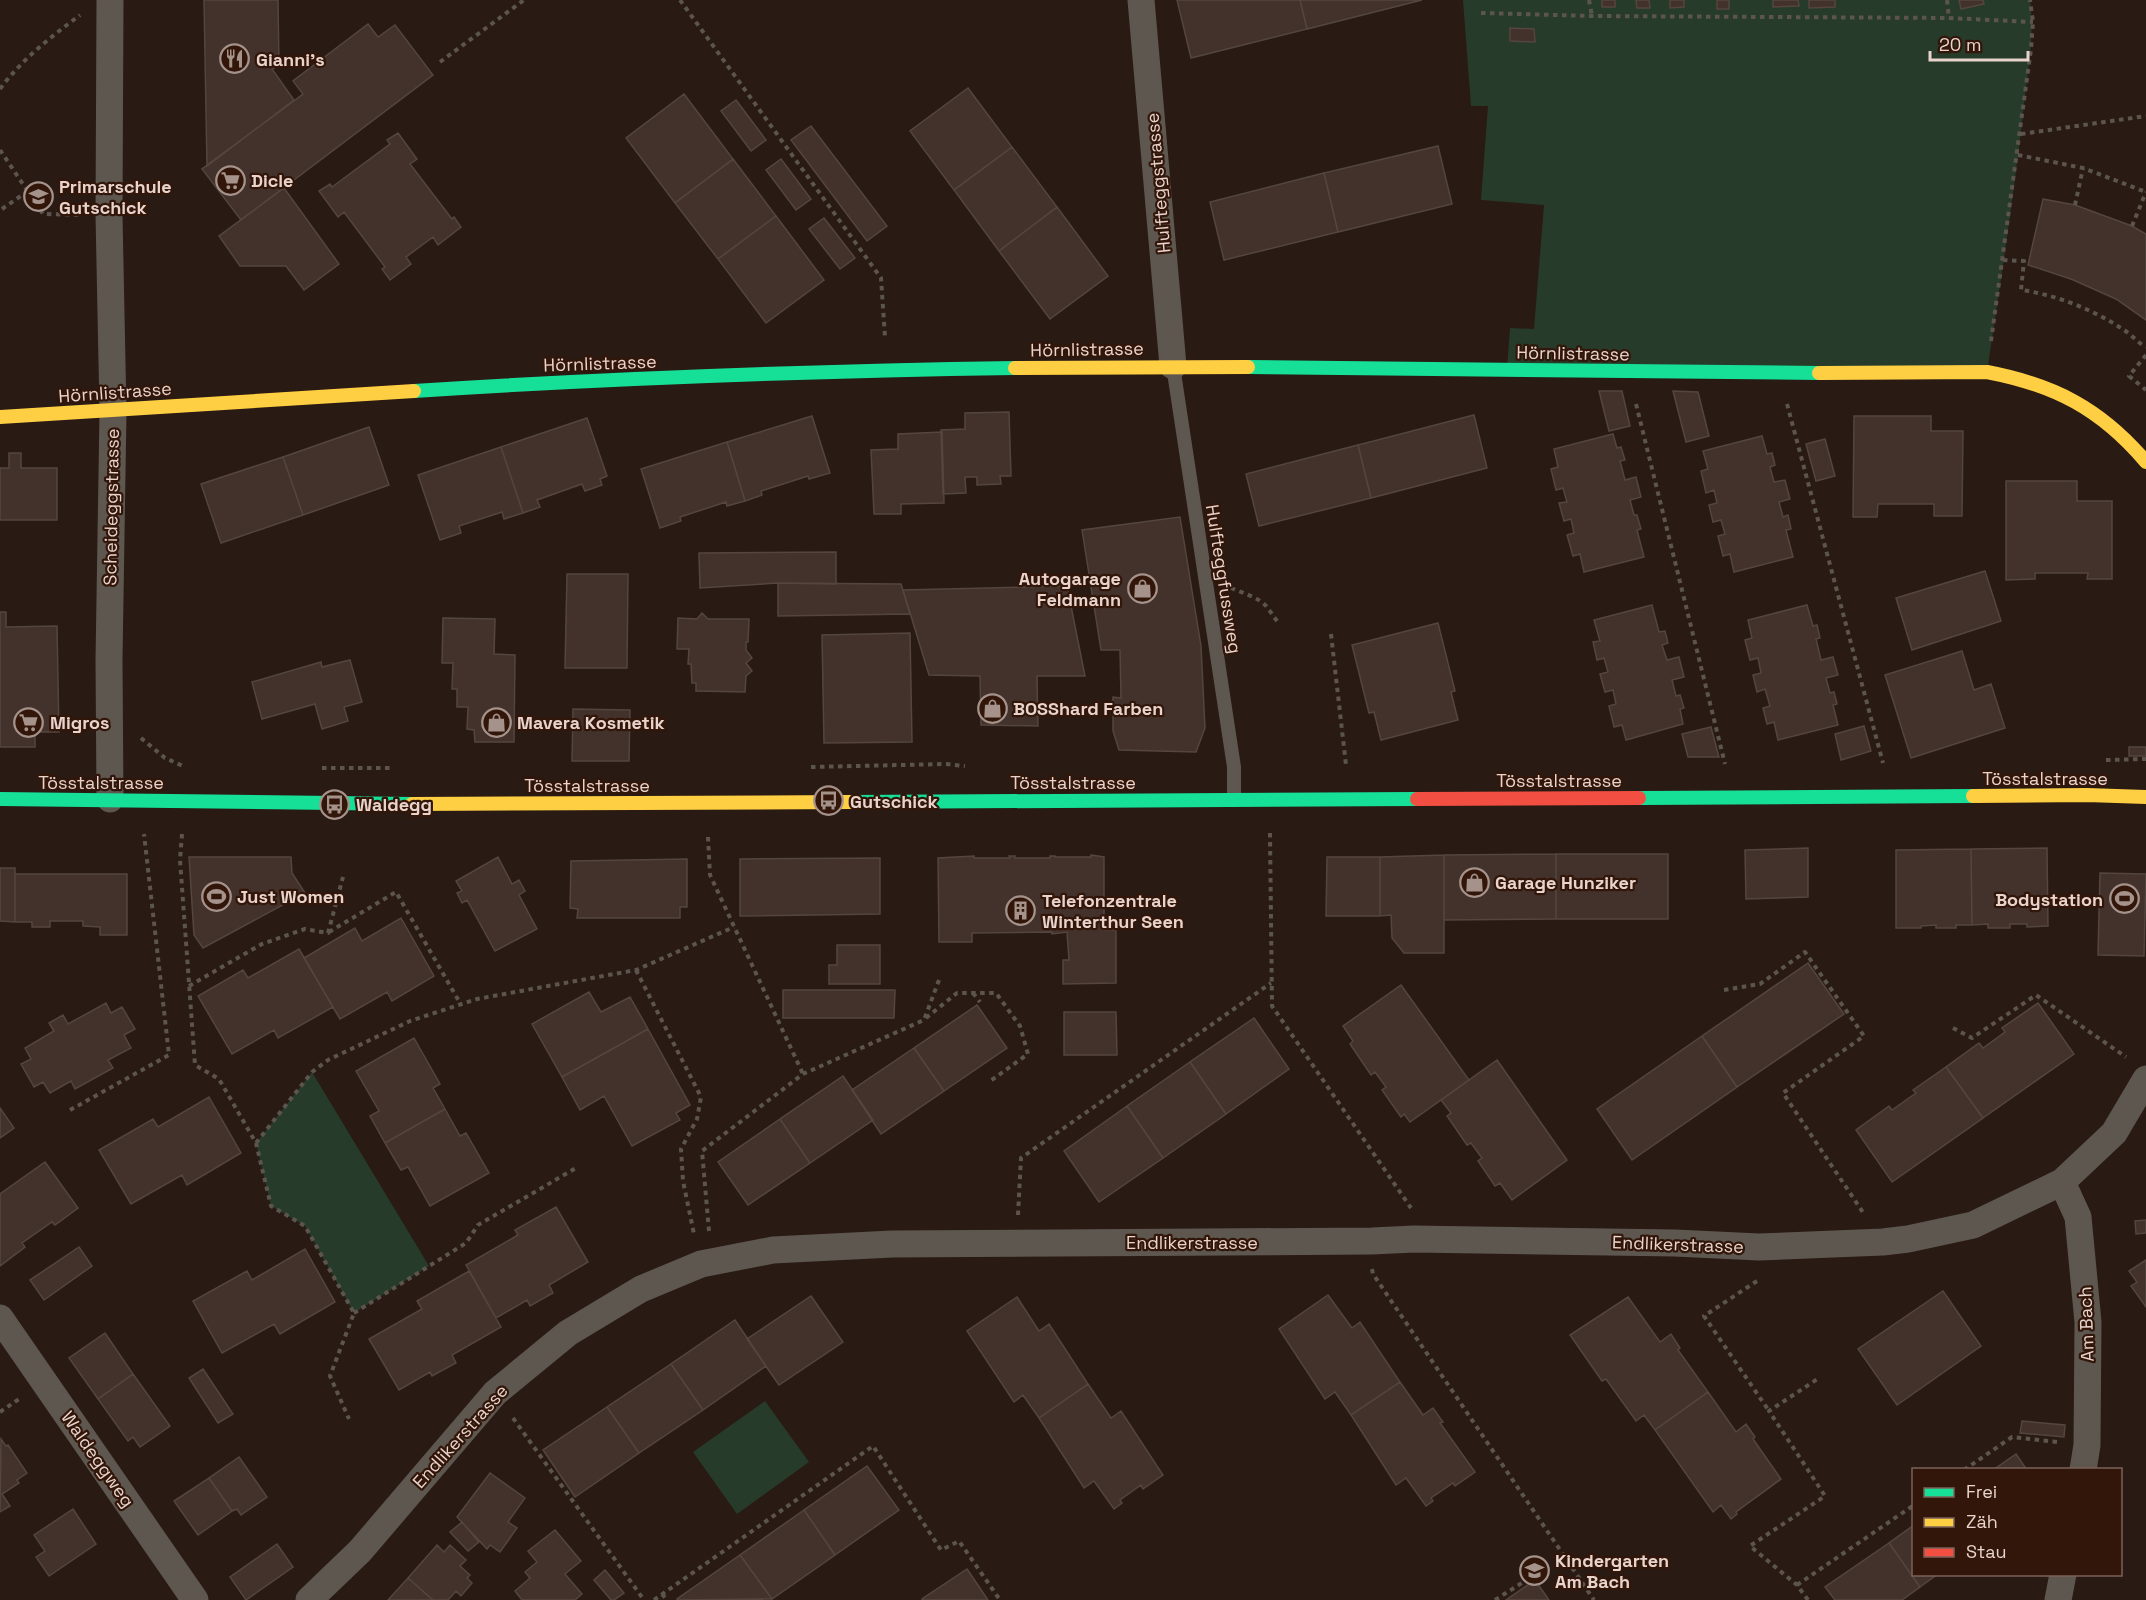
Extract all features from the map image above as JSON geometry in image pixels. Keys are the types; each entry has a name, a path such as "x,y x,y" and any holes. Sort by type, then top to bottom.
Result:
{"street":[{"name":"Hulfteggstrasse","path":"1141,0 1173,366"},
{"name":"Scheideggstrasse","path":"110,6 109,215 112,411 110,799"},
{"name":"Hörnlistrasse","path":"0,417 534,383 887,370 1173,366 1628,372 1987,372 2011,375 2080,401 2112,425 2134,446 2146,462"},
{"name":"Tösstalstrasse","path":"0,799 343,804 2146,796"},
{"name":"Endlikerstrasse","path":"309,1600 360,1551 495,1393 568,1333 641,1289 706,1263 773,1250 892,1244 1414,1239 1759,1246 1883,1242 1908,1239 1973,1225 2061,1182 2114,1133 2146,1079"},
{"name":"Am Bach","path":"2061,1182 2078,1217 2080,1228 2088,1322 2085,1457"},
{"name":"Waldeggweg","path":"0,1318 195,1600"},
{"path":"2058,1600 2063,1576"}],"lane":[{"name":"Hulfteggfussweg","path":"1173,366 1234,767 1234,799"}],"path":[{"path":"440,62 524,0"},
{"path":"680,0 881,278 887,370"},
{"path":"1589,0 1592,16"},
{"path":"1947,0 1948,18"},
{"path":"1987,372 2021,134 2033,22 2030,0"},
{"path":"0,89 14,71 47,40 82,13 110,6"},
{"path":"1481,14 1948,18 2033,22"},
{"path":"2021,134 2146,116"},
{"path":"0,150 44,214 109,215"},
{"path":"2018,155 2083,168 2146,192 2132,226"},
{"path":"2075,205 2083,168"},
{"path":"2,209 28,191"},
{"path":"2003,260 2024,261 2021,290 2044,293 2082,308 2124,330 2146,347"},
{"path":"2146,355 2129,376 2146,390"},
{"path":"1628,372 1725,764"},
{"path":"1779,373 1883,763"},
{"path":"1205,577 1252,597 1266,606 1279,623"},
{"path":"1330,634 1346,765"},
{"path":"1270,830 1272,1006 1411,1208 1414,1239"},
{"path":"182,833 180,860 195,1065 219,1078 256,1143 271,1206 305,1226 354,1313"},
{"path":"70,1110 169,1054 144,834"},
{"path":"708,837 710,875 803,1074"},
{"path":"328,933 343,877"},
{"path":"189,986 262,944 305,929 328,933 396,892 460,1003"},
{"path":"256,1143 312,1072 328,1060 411,1020 460,1003 636,970 734,927"},
{"path":"1724,990 1760,984 1805,952 1864,1036 1783,1093 1883,1242"},
{"path":"636,970 701,1097 697,1119 681,1149 683,1181 706,1263"},
{"path":"924,1020 939,980"},
{"path":"1016,1242 1021,1158 1272,983"},
{"path":"706,1263 702,1151 803,1074 924,1020 957,993 996,993 1020,1026 1028,1054 989,1082"},
{"path":"973,993 980,1002"},
{"path":"1953,1028 1972,1038 2036,995 2128,1058"},
{"path":"349,1419 330,1376 354,1313 466,1244 477,1225 576,1168"},
{"path":"1372,1241 1373,1274 1594,1600"},
{"path":"1758,1281 1704,1316 1825,1496 1750,1546 1797,1585 1808,1600"},
{"path":"1770,1411 1819,1378"},
{"path":"495,1393 644,1600"},
{"path":"1967,1468 2012,1437 2085,1457"},
{"path":"654,1600 873,1446 941,1550 959,1541 1000,1600"},
{"path":"1797,1585 1912,1506"},
{"path":"1495,1600 1525,1581"},
{"path":"662,1594 667,1600"}],"green space":[{"path":"1463,0 2030,0 2032,28 2028,71 2011,211 1987,372 1507,370 1510,328 1534,329 1544,205 1481,200 1488,106 1471,106"},
{"path":"312,1072 429,1266 354,1313 305,1226 271,1206 256,1143"},
{"path":"765,1401 809,1462 737,1514 693,1452"}],"building":[{"path":"204,0 278,0 279,65 272,69 294,100 207,166"},
{"path":"1177,0 1300,0 1307,29 1191,58"},
{"path":"1300,0 1422,0 1307,29"},
{"path":"1602,0 1615,0 1615,7 1602,7"},
{"path":"1636,0 1649,0 1650,8 1637,8"},
{"path":"1670,0 1684,0 1684,7 1670,8"},
{"path":"1717,0 1729,0 1729,9 1717,9"},
{"path":"1773,0 1798,0 1799,6 1773,7"},
{"path":"1809,0 1835,0 1835,7 1809,8"},
{"path":"1959,0 1983,0 1984,4 1961,9"},
{"path":"368,24 378,37 395,25 433,75 241,220 202,169 303,94 293,81"},
{"path":"1510,28 1534,29 1535,42 1510,41"},
{"path":"968,88 1012,147 954,190 910,131"},
{"path":"684,94 733,159 675,203 626,138"},
{"path":"736,100 766,140 751,151 721,111"},
{"path":"811,126 887,226 867,241 791,140"},
{"path":"398,133 417,159 410,164 452,219 454,217 461,227 438,245 433,237 406,257 411,264 390,280 382,269 385,267 344,212 338,217 319,191 330,184 332,187 390,144 387,140"},
{"path":"1438,146 1452,204 1338,232 1324,173"},
{"path":"1012,147 1057,207 999,251 954,190"},
{"path":"733,159 776,216 718,259 675,203"},
{"path":"781,159 811,199 796,210 766,170"},
{"path":"1324,173 1338,232 1224,260 1210,202"},
{"path":"284,188 339,264 304,290 286,266 240,266 219,236"},
{"path":"2043,199 2075,205 2132,226 2146,234 2146,320 2116,299 2071,279 2028,265"},
{"path":"1057,207 1108,276 1050,319 999,251"},
{"path":"776,216 824,280 766,323 718,259"},
{"path":"824,218 855,258 840,269 809,229"},
{"path":"1599,391 1622,391 1630,426 1609,431"},
{"path":"1673,391 1698,392 1709,436 1686,442"},
{"path":"1009,412 1011,476 1000,476 1001,484 977,485 977,477 965,477 966,493 943,494 941,430 965,429 965,413"},
{"path":"1474,415 1487,468 1371,498 1358,445"},
{"path":"812,416 830,473 809,479 808,476 761,491 762,495 745,501 727,442"},
{"path":"1854,416 1931,416 1931,431 1963,431 1962,516 1934,516 1934,504 1878,504 1877,517 1853,517"},
{"path":"587,418 607,476 600,479 602,485 585,491 582,484 537,500 540,507 523,513 501,447"},
{"path":"369,427 389,485 303,515 283,457"},
{"path":"942,432 944,503 901,504 901,514 874,514 871,450 898,449 898,434"},
{"path":"1613,434 1617,448 1621,447 1625,460 1620,461 1625,480 1636,477 1641,497 1630,500 1641,529 1637,530 1644,557 1584,572 1580,554 1573,556 1567,535 1574,533 1571,519 1564,521 1559,503 1567,502 1563,488 1556,490 1551,469 1558,467 1554,449"},
{"path":"1762,436 1767,454 1772,453 1775,465 1770,467 1774,482 1785,480 1790,499 1779,502 1783,517 1788,515 1791,529 1786,530 1793,557 1734,572 1730,554 1723,556 1718,536 1725,534 1721,520 1713,522 1709,505 1717,503 1714,490 1706,493 1701,471 1708,469 1703,451"},
{"path":"1825,439 1835,476 1816,481 1806,444"},
{"path":"727,442 745,501 727,506 726,502 680,517 681,521 660,528 641,469"},
{"path":"1358,445 1371,498 1259,526 1246,474"},
{"path":"501,447 523,513 504,519 502,512 459,526 461,533 440,540 418,475"},
{"path":"9,453 21,453 21,468 57,468 57,520 0,520 0,468 9,468"},
{"path":"283,457 303,515 221,543 201,484"},
{"path":"2006,481 2077,481 2077,501 2112,501 2112,579 2087,579 2088,573 2035,573 2035,579 2006,580"},
{"name":"Autogarage Feldmann","path":"1180,517 1201,646 1205,728 1196,752 1119,750 1113,731 1113,697 1121,698 1120,650 1101,650 1082,530"},
{"path":"836,552 836,584 778,583 700,588 699,553"},
{"path":"1985,571 2001,621 1912,650 1896,598"},
{"path":"567,574 628,574 627,668 565,668"},
{"path":"778,583 901,584 910,614 778,616"},
{"path":"1067,586 1085,676 1037,676 1038,726 981,725 980,676 929,675 903,590"},
{"path":"1652,605 1659,632 1665,631 1668,643 1662,645 1667,660 1679,657 1684,677 1672,680 1676,696 1680,695 1684,708 1680,709 1683,724 1626,740 1622,725 1614,727 1609,706 1616,704 1613,690 1605,692 1600,674 1608,672 1604,658 1597,660 1593,642 1600,641 1594,620"},
{"path":"1807,605 1813,626 1817,625 1820,638 1816,639 1821,660 1833,657 1838,675 1826,678 1830,693 1834,692 1837,704 1833,705 1838,725 1778,740 1774,722 1767,724 1763,708 1770,706 1765,689 1757,692 1753,675 1761,673 1758,658 1750,660 1745,640 1752,638 1748,620"},
{"path":"0,612 6,612 6,627 57,626 59,732 35,732 35,747 0,747"},
{"path":"702,613 708,619 749,619 746,650 752,658 746,663 752,671 746,676 745,692 696,691 696,683 692,683 691,664 688,664 689,649 677,649 678,618 697,619"},
{"path":"443,618 495,619 494,654 515,655 514,742 475,742 474,730 467,729 468,707 457,707 457,689 452,689 453,663 442,663"},
{"path":"1438,623 1455,691 1451,692 1458,720 1381,740 1374,712 1369,713 1352,645"},
{"path":"910,633 912,742 824,743 822,635"},
{"path":"1962,651 1974,690 1991,684 2005,728 1911,758 1885,675"},
{"path":"350,660 362,702 344,707 348,721 322,729 315,704 262,719 252,682 321,662 322,667"},
{"path":"573,709 630,710 629,761 572,761"},
{"path":"1864,726 1871,751 1841,760 1835,734"},
{"path":"1711,727 1719,757 1688,757 1682,734"},
{"path":"2129,747 2146,747 2146,756 2129,756"},
{"path":"1808,848 1808,897 1746,899 1745,850"},
{"path":"2047,848 2048,926 2027,927 2027,924 2010,924 2010,928 1988,928 1988,924 1972,925 1971,849"},
{"path":"1971,849 1972,925 1956,925 1956,928 1936,928 1936,925 1921,926 1921,928 1896,928 1896,850"},
{"path":"1556,854 1556,919 1444,920 1444,855"},
{"path":"1556,854 1668,854 1668,919 1556,919"},
{"name":"Telefonzentrale Winterthur Seen","path":"1091,855 1104,857 1104,930 1116,930 1116,983 1063,984 1063,960 1069,960 1067,932 1052,934 1052,932 972,933 972,942 939,942 938,858 974,856 974,858 1010,858 1009,856 1015,856 1015,858 1050,858 1050,856 1091,857"},
{"path":"1444,855 1444,953 1404,953 1392,938 1391,915 1380,916 1380,857"},
{"path":"189,857 291,857 292,873 305,893 203,948 194,935"},
{"path":"498,857 512,884 519,880 525,891 519,895 537,929 495,951 467,900 462,903 457,893 462,891 456,881"},
{"path":"1327,857 1380,857 1380,916 1326,916"},
{"path":"880,858 880,914 740,916 740,859"},
{"path":"687,859 687,907 680,907 680,918 577,918 578,909 570,908 571,861"},
{"path":"0,868 15,868 15,922 0,921"},
{"path":"2100,873 2146,874 2144,956 2098,955"},
{"path":"15,874 127,874 127,935 100,935 100,927 83,926 83,921 50,921 50,927 32,927 32,922 15,922"},
{"path":"401,918 434,976 392,1001 387,992 340,1019 304,958 355,928 362,941"},
{"path":"837,945 880,945 880,984 829,984 829,965 837,965"},
{"path":"299,949 333,1007 278,1038 274,1030 232,1054 198,996 243,970 248,978"},
{"path":"1808,963 1844,1014 1737,1087 1702,1036"},
{"path":"1401,985 1469,1080 1410,1122 1404,1114 1401,1117 1382,1090 1386,1087 1375,1072 1371,1075 1350,1044 1353,1041 1343,1026"},
{"path":"783,990 895,990 894,1018 783,1018"},
{"path":"589,992 601,1012 630,997 648,1029 562,1077 532,1024"},
{"path":"106,1003 111,1013 122,1007 135,1029 124,1035 131,1048 108,1060 113,1068 75,1089 71,1081 50,1093 43,1082 34,1087 21,1064 31,1059 25,1048 54,1031 49,1023 63,1015 68,1024"},
{"path":"2038,1003 2074,1054 1983,1118 1946,1067 1979,1043 1983,1048 2005,1032 2002,1028"},
{"path":"977,1005 1007,1048 944,1091 914,1048"},
{"path":"1064,1012 1116,1012 1117,1055 1064,1055"},
{"path":"1254,1018 1289,1069 1226,1114 1190,1062"},
{"path":"648,1029 690,1105 676,1113 680,1120 632,1146 604,1096 580,1110 562,1077"},
{"path":"1702,1036 1737,1087 1632,1160 1597,1109"},
{"path":"414,1038 440,1084 433,1088 445,1109 385,1143 370,1116 379,1111 356,1071"},
{"path":"914,1048 944,1091 881,1134 852,1090"},
{"path":"1497,1060 1567,1160 1512,1200 1500,1183 1495,1186 1478,1161 1482,1158 1471,1143 1467,1145 1447,1116 1451,1113 1441,1100"},
{"path":"1190,1062 1226,1114 1163,1158 1127,1106"},
{"path":"1946,1067 1983,1118 1892,1182 1856,1130 1889,1106 1892,1110 1916,1093 1913,1090"},
{"path":"843,1076 873,1120 810,1163 780,1119"},
{"path":"209,1097 241,1153 187,1185 182,1175 131,1204 99,1150 153,1119 158,1127"},
{"path":"1127,1106 1163,1158 1099,1202 1064,1151"},
{"path":"0,1108 14,1128 0,1138"},
{"path":"445,1109 460,1136 466,1133 489,1173 430,1206 408,1167 401,1170 385,1143"},
{"path":"780,1119 810,1163 748,1205 718,1162"},
{"path":"45,1162 78,1208 55,1225 52,1222 22,1243 25,1247 0,1266 0,1194"},
{"path":"556,1207 588,1262 549,1285 553,1293 530,1306 527,1300 496,1318 466,1265 518,1235 515,1230"},
{"path":"2146,1220 2146,1233 2136,1234 2135,1221"},
{"path":"79,1247 92,1266 44,1300 30,1280"},
{"path":"305,1249 335,1302 280,1334 274,1324 222,1353 193,1301 247,1271 252,1280"},
{"path":"2146,1260 2146,1307 2131,1286 2137,1282 2129,1271"},
{"path":"469,1271 501,1327 452,1355 456,1363 432,1376 430,1372 399,1390 369,1339 422,1309 417,1301"},
{"path":"1943,1291 1981,1346 1897,1405 1858,1349"},
{"path":"1328,1295 1352,1328 1360,1322 1400,1382 1351,1415 1335,1392 1325,1399 1279,1329"},
{"path":"811,1296 843,1342 779,1385 747,1339"},
{"path":"1017,1297 1039,1331 1049,1324 1088,1384 1039,1418 1023,1395 1014,1402 967,1331"},
{"path":"1628,1297 1660,1342 1671,1334 1680,1348 1678,1350 1708,1392 1655,1430 1644,1415 1636,1421 1606,1379 1602,1381 1570,1335"},
{"path":"735,1320 766,1366 703,1410 671,1364"},
{"path":"105,1333 133,1374 98,1399 69,1358"},
{"path":"671,1364 703,1410 639,1453 607,1407"},
{"path":"203,1369 233,1414 218,1423 189,1378"},
{"path":"133,1374 170,1426 140,1447 133,1437 128,1441 98,1399"},
{"path":"1400,1382 1423,1415 1433,1408 1443,1422 1440,1423 1475,1472 1455,1486 1453,1483 1431,1498 1433,1501 1426,1506 1406,1478 1396,1485 1351,1415"},
{"path":"1088,1384 1111,1418 1121,1411 1163,1475 1143,1489 1141,1485 1120,1500 1122,1503 1114,1509 1094,1481 1084,1488 1039,1418"},
{"path":"1708,1392 1736,1432 1746,1424 1755,1437 1753,1439 1781,1479 1736,1512 1737,1514 1731,1519 1721,1505 1713,1512 1655,1430"},
{"path":"607,1407 639,1453 575,1497 543,1450"},
{"path":"2022,1421 2065,1425 2064,1437 2020,1433"},
{"path":"1,1439 6,1446 8,1445 27,1473 17,1480 19,1483 2,1494 10,1506 0,1512"},
{"path":"2016,1454 2026,1468 1996,1468"},
{"path":"239,1457 267,1497 241,1515 237,1509 232,1511 209,1478"},
{"path":"867,1466 899,1510 835,1555 804,1510"},
{"path":"490,1473 525,1498 508,1522 517,1528 500,1552 490,1545 487,1549 457,1517"},
{"path":"209,1478 232,1511 198,1535 174,1501"},
{"path":"73,1509 96,1544 49,1576 36,1557 45,1551 34,1535"},
{"path":"804,1510 835,1555 772,1599 740,1555"},
{"path":"462,1522 479,1542 468,1551 450,1532"},
{"path":"1912,1526 1912,1576 1889,1543"},
{"path":"555,1530 581,1561 565,1574 582,1594 575,1600 522,1600 515,1591 530,1578 525,1572 537,1562 528,1551"},
{"path":"1889,1543 1920,1587 1902,1600 1835,1600 1825,1587"},
{"path":"277,1544 293,1567 246,1600 230,1577"},
{"path":"437,1545 444,1552 450,1545 466,1560 460,1566 470,1575 467,1578 472,1583 461,1596 456,1591 448,1600 433,1600 408,1578"},
{"path":"740,1555 772,1599 677,1600 677,1599"},
{"path":"967,1569 988,1600 922,1600 922,1599"},
{"path":"605,1570 624,1593 614,1600 611,1600 594,1580"},
{"path":"1912,1576 1935,1576 1920,1587"},
{"path":"408,1578 433,1600 388,1600"},
{"name":"Kindergarten Am Bach","path":"1535,1580 1549,1600 1506,1600"}],"traffic: fast":[{"path":"1248,367 1819,373"},
{"path":"414,391 714,376 1015,368"},
{"path":"1639,798 1973,796"},
{"path":"0,799 412,804"},
{"path":"851,802 1417,799"}],"traffic: slow":[{"path":"1015,368 1248,367"},
{"path":"1819,373 1987,372 2012,377 2055,392 2094,414 2112,427 2146,462"},
{"path":"0,417 414,391"},
{"path":"1973,796 2146,797"},
{"path":"412,804 851,802"}],"traffic: jam":[{"path":"1417,799 1639,798"}],"place":[{"name":"Gianni's","path":"235,59"},
{"name":"Dicle","path":"230,180"},
{"name":"Primarschule Gutschick","path":"38,196"},
{"name":"Autogarage Feldmann","path":"1142,588"},
{"name":"BOSShard Farben","path":"992,708"},
{"name":"Migros","path":"29,722"},
{"name":"Mavera Kosmetik","path":"496,722"},
{"name":"Gutschick","path":"829,801"},
{"name":"Waldegg","path":"335,804"},
{"name":"Garage Hunziker","path":"1474,882"},
{"name":"Just Women","path":"216,896"},
{"name":"Bodystation","path":"2124,899"},
{"name":"Telefonzentrale Winterthur Seen","path":"1021,910"},
{"name":"Kindergarten Am Bach","path":"1534,1570"}]}
